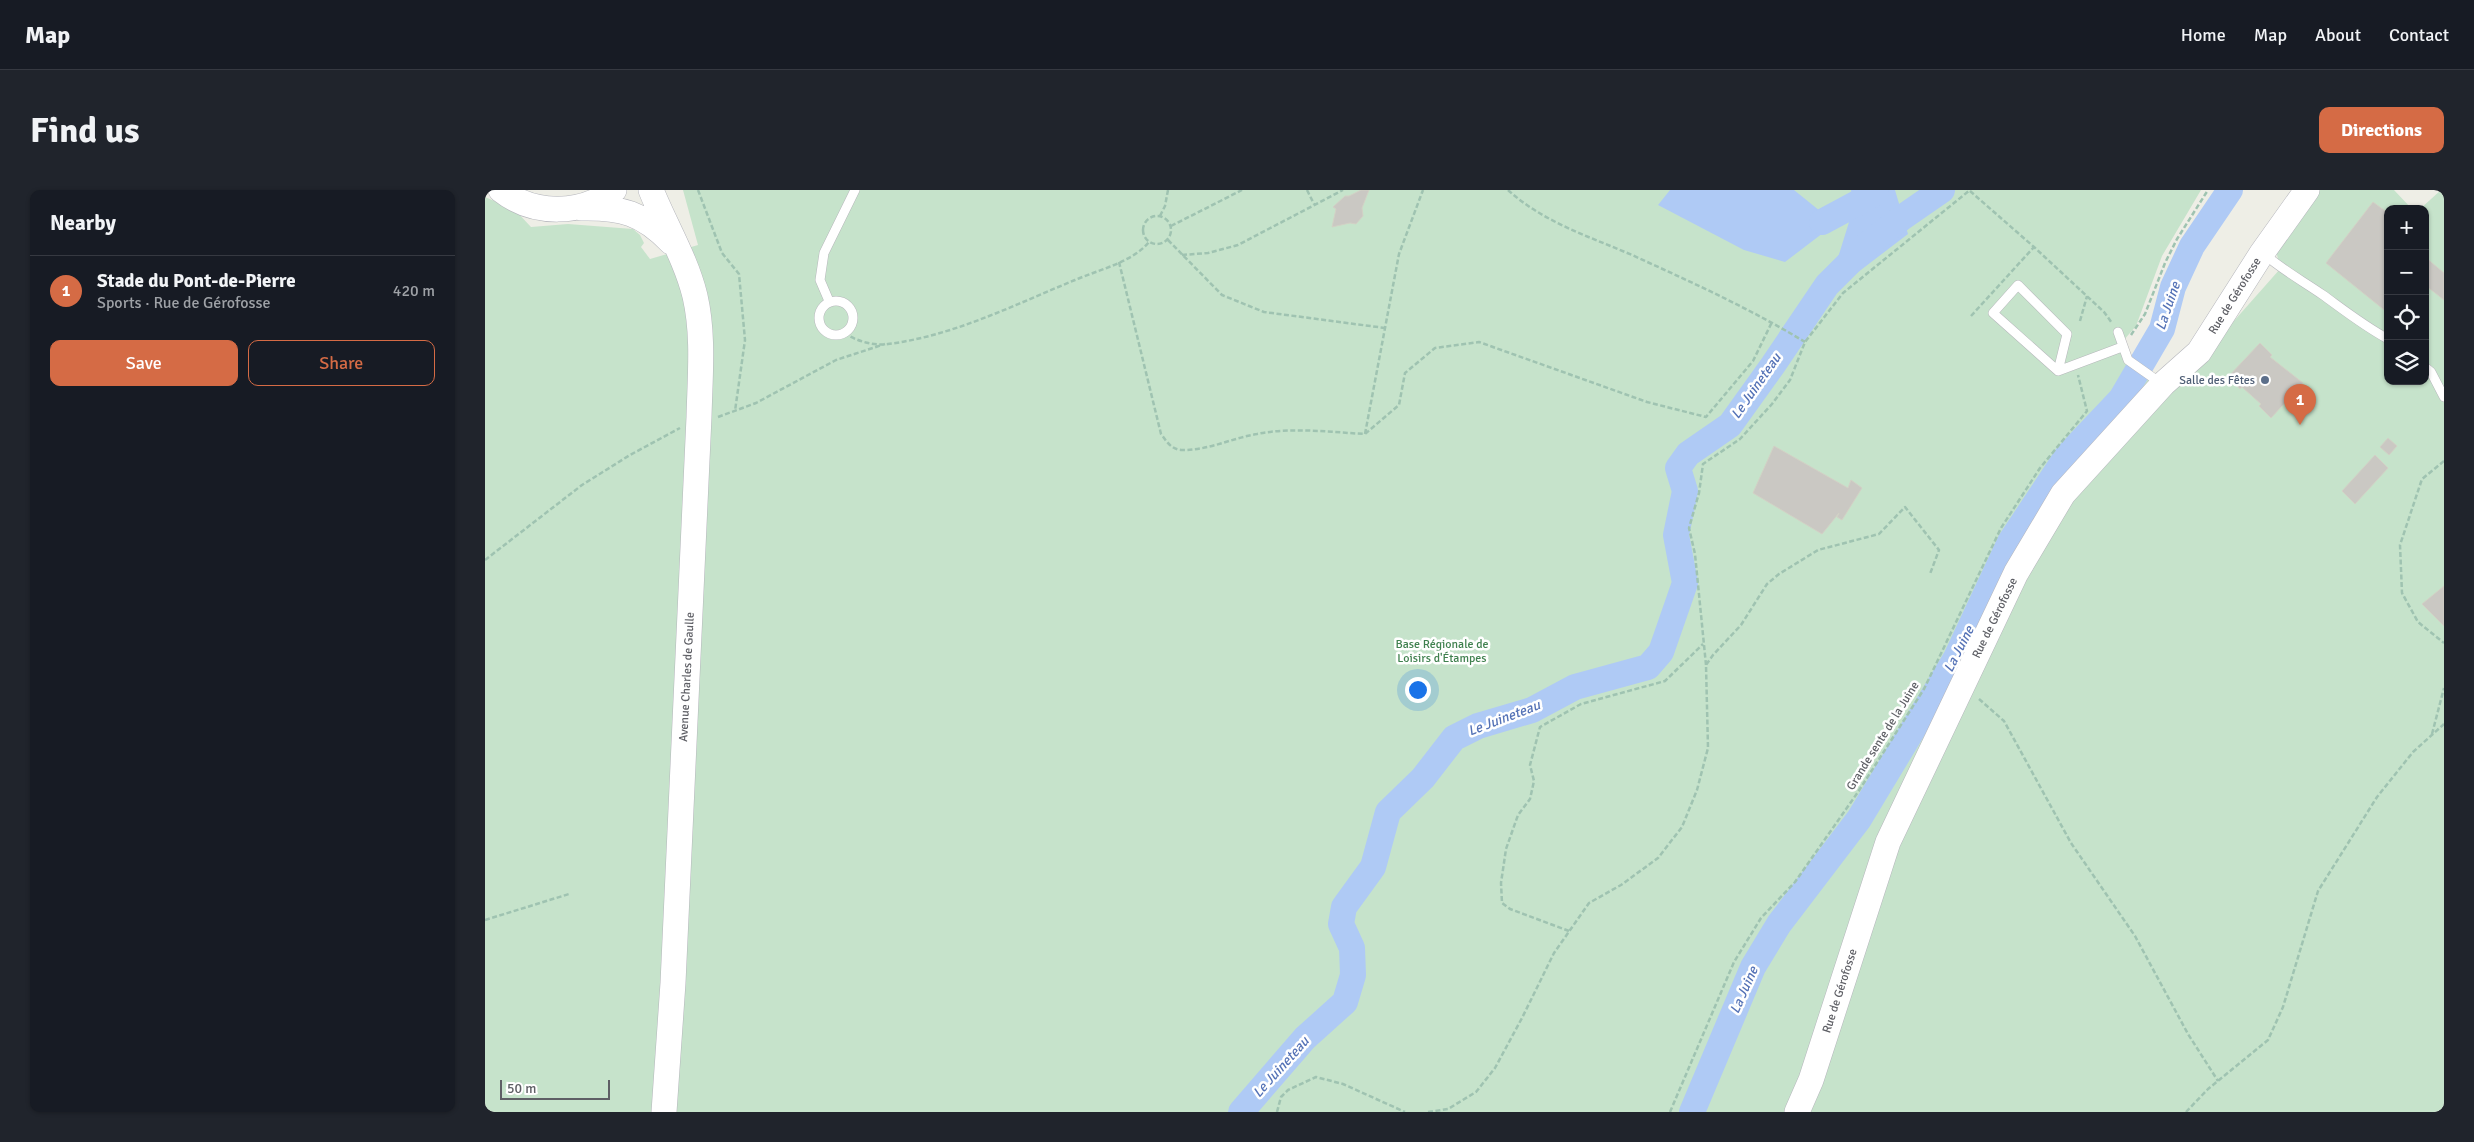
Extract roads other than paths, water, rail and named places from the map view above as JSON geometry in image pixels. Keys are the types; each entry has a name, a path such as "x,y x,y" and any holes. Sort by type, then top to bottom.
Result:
{"main road":[{"name":"Avenue Charles de Gaulle","path":"501,190 529,205 556,209 598,208 629,212 654,225 675,245"},
{"path":"571,208 597,201 614,190"},
{"name":"Avenue Charles de Gaulle","path":"651,190 688,273 699,317 700,332 699,417 673,983 663,1112"},
{"name":"Rue de Gérofosse","path":"1797,1112 1811,1080 1888,842 2016,573 2063,494 2156,378 2199,352 2262,253 2307,190"}],"lane":[{"path":"829,301 820,280 824,253 855,190"},
{"path":"2262,253 2280,269 2323,295 2361,324 2384,337"},
{"path":"2018,285 2067,334 2059,371 1993,312 2018,285"},
{"path":"829,301 842,301 851,310 853,322 845,333 839,335 826,333 819,323 819,310 829,301"},
{"path":"2118,332 2128,360 2156,378"},
{"path":"2059,371 2123,347"},
{"path":"2429,370 2444,397"}],"water":[{"path":"1670,190 1794,190 1820,211 1823,233 1785,262 1744,250 1658,205"},
{"path":"1851,190 1895,190 1908,234 1849,279 1836,264 1854,206"}],"waterway":[{"name":"Le Juineteau","path":"1241,1112 1305,1038 1345,1002 1353,975 1352,948 1341,924 1344,907 1373,867 1388,812 1423,778 1454,738 1478,726 1532,710 1575,687 1648,667 1661,652 1685,583 1676,535 1685,491 1678,468 1688,454 1730,425 1827,285 1867,245 1942,190"},
{"name":"La Juine","path":"1692,1112 1753,967 1779,924 1859,819 1956,658 2010,542 2067,456 2121,399 2162,329 2173,287 2192,246 2230,190"},
{"name":"Le Juineteau","path":"1822,222 1876,193"}],"place":[{"name":"Salle des Fêtes","path":"2265,380"},
{"name":"Stade du Pont-de-Pierre","path":"2300,425"}],"park label":[{"name":"Base Régionale de Loisirs d'Étampes","path":"1442,651"}]}
